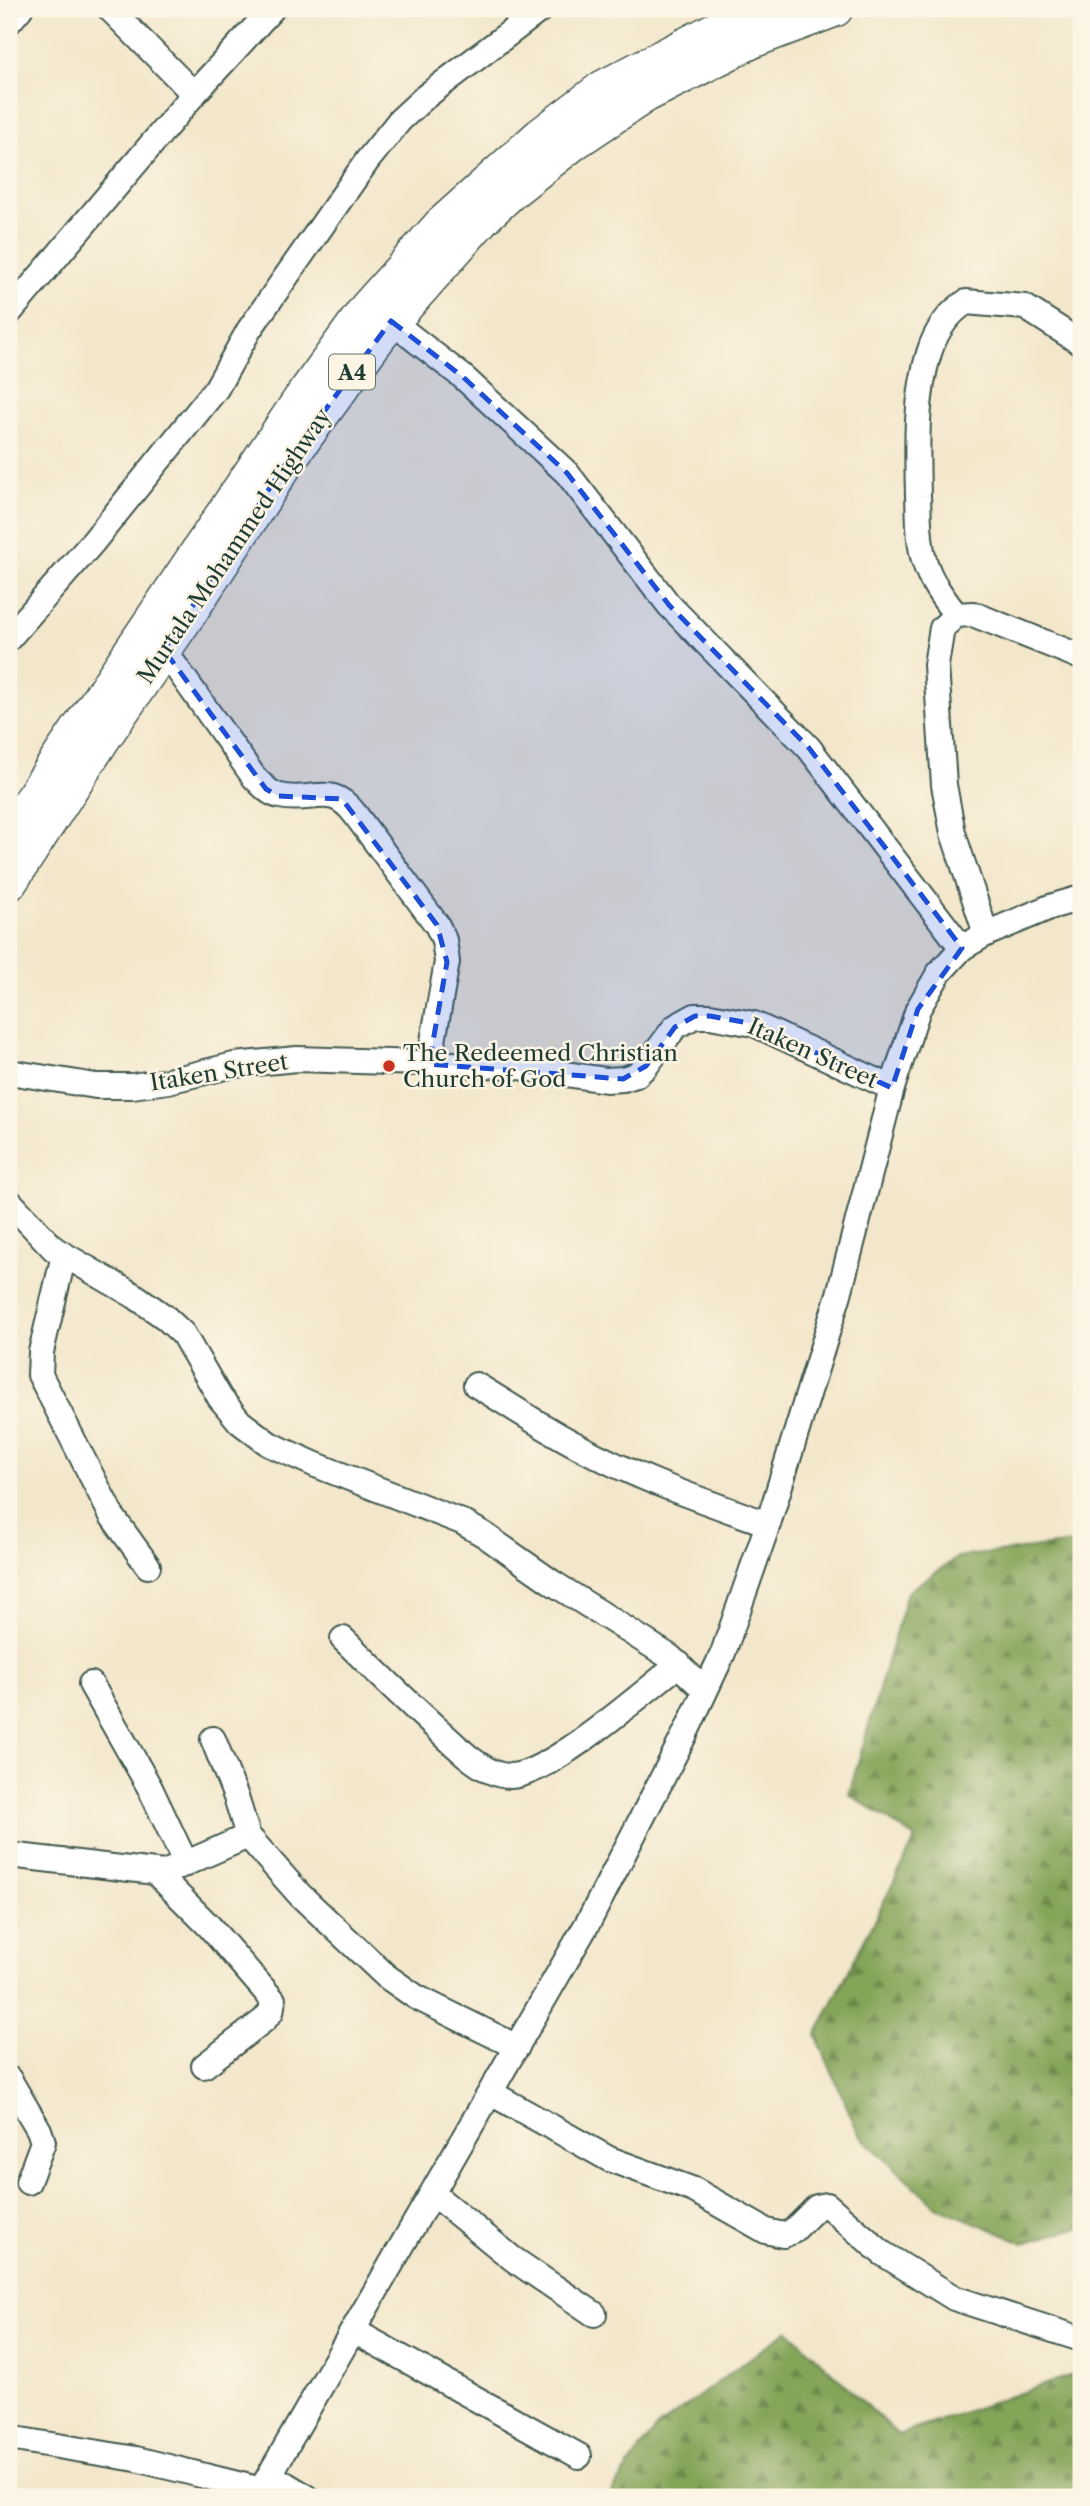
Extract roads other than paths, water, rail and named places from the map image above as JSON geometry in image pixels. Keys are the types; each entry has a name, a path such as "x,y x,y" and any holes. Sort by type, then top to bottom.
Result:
{"highway":[{"name":"Murtala Mohammed Highway","path":"9,833 309,389 367,308 441,225 540,136 603,88 744,15 762,9"},
{"name":"Murtala Mohammed Highway","path":"9,883 288,460 391,321 482,219 512,191 573,143 645,95 752,40 835,9"}],"street":[{"path":"9,22 20,9"},
{"path":"110,9 194,94"},
{"path":"9,313 194,94 272,9"},
{"path":"9,638 93,542 216,389 250,330 367,161 400,120 425,97 541,9"},
{"path":"956,615 932,580 924,562 919,538 919,405 929,353 950,314 966,302 973,301 1025,307 1081,343"},
{"path":"391,321 463,377 567,473 669,605 809,748 962,948"},
{"path":"986,933 953,833 944,785 936,665 942,628 956,615 973,614 1081,657"},
{"path":"164,650 254,777 278,796 295,798 332,795 342,799 437,925 444,940 447,962 429,1064"},
{"path":"263,2487 590,1919 723,1653 768,1524 839,1294 892,1088 918,1009 939,973 962,948 986,933 1050,907 1081,898"},
{"name":"Itaken Street","path":"9,1072 96,1086 132,1086 168,1081 234,1065 297,1059 512,1066 606,1080 623,1079 646,1066 675,1027 695,1016 710,1016 754,1024 892,1088"},
{"path":"9,1201 54,1250 135,1296 166,1318 183,1334 220,1398 240,1422 269,1444 473,1528 680,1664 705,1690"},
{"path":"64,1255 41,1352 40,1375 112,1516 148,1566"},
{"path":"476,1385 576,1446 621,1468 768,1524"},
{"path":"342,1639 410,1706 477,1764 493,1773 509,1776 538,1768 585,1738 680,1664"},
{"path":"90,1684 150,1788 186,1864"},
{"path":"213,1739 248,1836 300,1895 386,1976 416,1997 517,2047"},
{"path":"9,1855 157,1874 169,1872 248,1836"},
{"path":"157,1874 209,1926 273,2000 271,2012 264,2020 204,2066"},
{"path":"9,2079 43,2142 28,2182"},
{"path":"491,2092 609,2160 694,2190 766,2231 783,2235 793,2231 817,2207 827,2205 882,2253 954,2298 1081,2339"},
{"path":"433,2194 513,2259 594,2314"},
{"path":"354,2331 579,2456"},
{"path":"9,2438 136,2459 307,2497"}],"place":[{"name":"The Redeemed Christian Church of God","path":"389,1066"}]}
